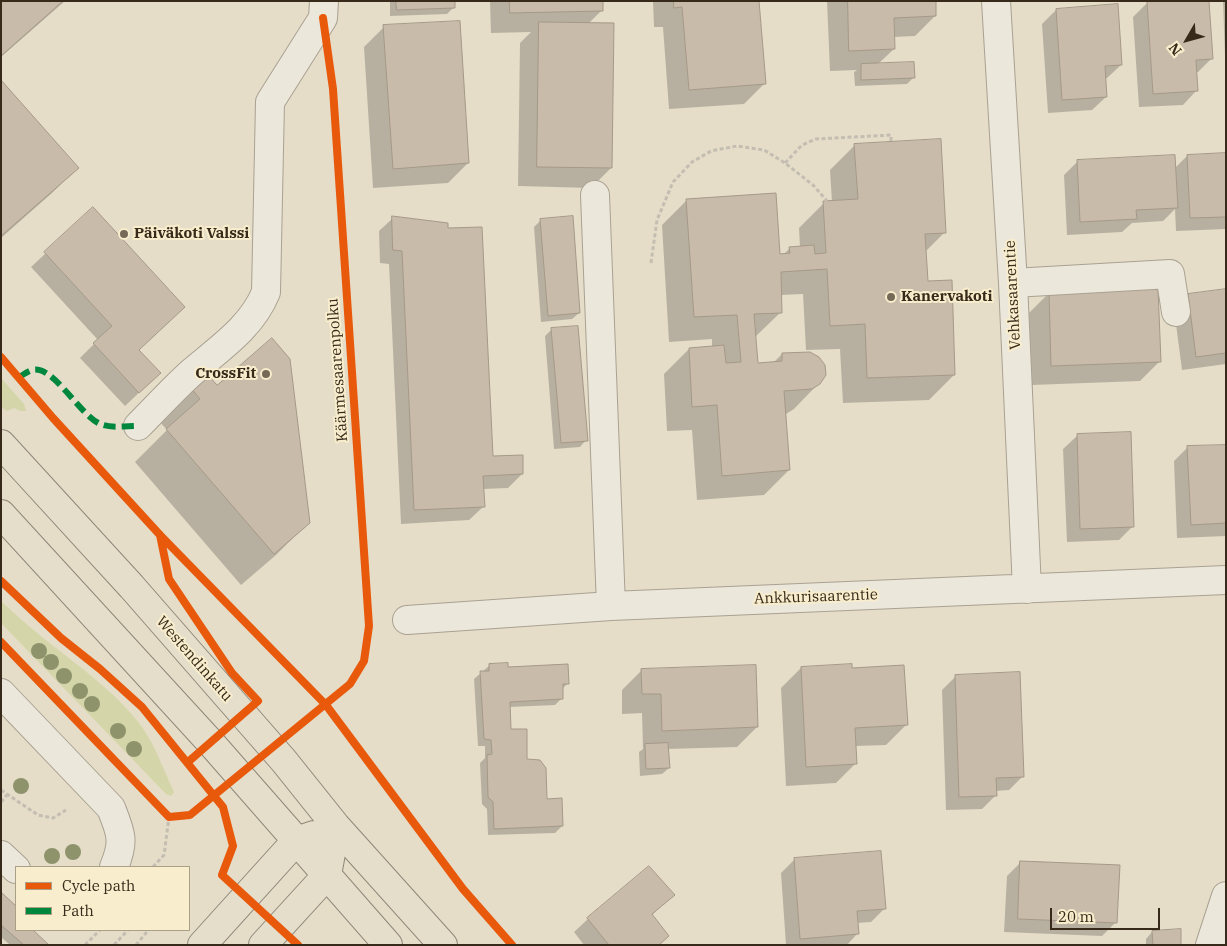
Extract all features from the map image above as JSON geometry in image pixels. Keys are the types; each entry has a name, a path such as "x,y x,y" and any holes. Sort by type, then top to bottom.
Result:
{"main road":[{"name":"Westendinkatu","path":"1,444 132,587 284,762 336,826 443,945"},
{"path":"1,514 211,743 388,945"},
{"path":"202,945 296,841 336,826"},
{"path":"263,945 327,875 336,826"}],"street":[{"name":"Vehkasaarentie","path":"996,1 1013,283 1026,589"},
{"path":"138,426 191,373 246,326 260,306 266,292 270,102 323,10"},
{"path":"596,195 610,606"},
{"path":"1013,283 1170,274 1176,312"},
{"name":"Ankkurisaarentie","path":"407,620 610,606 1226,580"},
{"path":"1,693 111,808 120,830 121,851 114,866"},
{"path":"1,855 15,868"},
{"path":"1210,945 1226,896"}],"path":[{"path":"785,163 802,145 816,139 891,136 891,142"},
{"path":"651,263 657,220 673,182 692,162 711,152 737,146 764,150 785,163 813,185 827,201"},
{"path":"1,790 7,795 1,802"},
{"path":"154,866 164,855 172,816 163,810"},
{"path":"85,945 99,931"},
{"path":"114,945 127,931"},
{"path":"136,945 146,933 144,931"}],"green space":[{"path":"1,378 24,404 26,411 14,408 7,411 1,407"},
{"path":"1,601 104,686 133,716 156,751 174,792 171,796 166,794 1,623"}],"building":[{"path":"1,1 63,1 1,56"},
{"path":"396,1 455,1 455,8 397,10"},
{"path":"510,1 603,1 603,11 510,13"},
{"path":"674,1 759,1 766,84 689,90 682,7 674,8"},
{"path":"848,1 936,1 936,16 894,18 895,49 849,51"},
{"path":"1209,1 1213,59 1196,60 1198,91 1153,94 1147,2"},
{"path":"1118,4 1122,65 1105,66 1107,97 1062,100 1056,9"},
{"path":"460,21 469,163 393,169 383,25"},
{"path":"539,22 614,23 612,168 537,167"},
{"path":"914,62 915,78 861,80 861,64"},
{"path":"1,80 79,168 1,236"},
{"name":"Kanervakoti","path":"941,139 946,233 925,234 928,281 952,280 955,375 867,378 865,324 830,326 827,269 781,272 782,313 754,314 758,363 782,361 782,353 810,352 819,357 825,365 826,375 820,384 812,389 784,391 790,470 722,476 717,405 692,407 689,348 724,345 726,363 741,362 737,315 694,317 686,199 776,193 780,254 790,253 789,247 814,245 815,254 826,253 823,201 858,199 854,144"},
{"path":"1226,153 1226,217 1190,218 1187,155"},
{"path":"1175,155 1178,208 1136,210 1137,219 1080,222 1077,160"},
{"path":"93,207 185,307 139,350 161,373 139,393 93,343 112,326 44,252"},
{"path":"392,216 448,223 448,228 482,227 493,456 523,455 523,474 483,476 485,507 414,510 402,251 393,250"},
{"path":"573,216 580,313 548,316 540,219"},
{"path":"1158,288 1161,362 1051,366 1049,292"},
{"path":"1226,289 1226,353 1196,357 1188,294"},
{"path":"578,326 588,441 561,443 551,328"},
{"path":"272,338 290,359 310,523 274,554 166,429 200,399 191,388 207,374 217,385"},
{"path":"1131,432 1134,527 1080,529 1077,434"},
{"path":"1226,445 1226,523 1191,525 1187,446"},
{"path":"508,663 508,667 568,664 569,684 563,684 563,699 510,702 511,729 527,729 527,759 540,760 546,768 547,799 562,798 563,826 494,829 493,802 488,797 487,755 492,754 491,740 484,739 480,671 489,671 489,664"},
{"path":"852,664 852,668 904,665 908,725 855,728 857,764 806,767 801,667"},
{"path":"756,665 758,727 662,731 661,694 642,694 641,669"},
{"path":"1020,672 1024,777 996,778 997,796 959,797 955,675"},
{"path":"668,743 670,768 646,769 645,744"},
{"path":"881,851 886,909 857,911 859,934 800,939 794,858"},
{"path":"1020,861 1120,865 1117,923 1018,919"},
{"path":"649,866 675,895 652,914 669,936 659,945 609,945 587,918"},
{"path":"2,893 15,905 15,931 34,931 49,945 24,945 1,925"},
{"path":"1181,929 1181,945 1153,945 1152,931"}],"marked path":[{"path":"19,377 32,370 40,370 58,383 95,421 111,426 138,426"}],"cycle path":[{"name":"Käärmesaarenpolku","path":"1,642 169,817 190,815 350,684 364,661 369,626 333,89 323,18"},
{"path":"1,357 53,418 160,535 326,705 463,889 512,945"},
{"path":"160,535 169,579 232,673 258,701 188,762"},
{"path":"1,581 61,638 100,669 142,707 223,807 233,846 222,875 298,945"}],"place":[{"name":"Päiväkoti Valssi","path":"124,234"},
{"name":"Kanervakoti","path":"891,297"},
{"name":"CrossFit","path":"266,374"}]}
